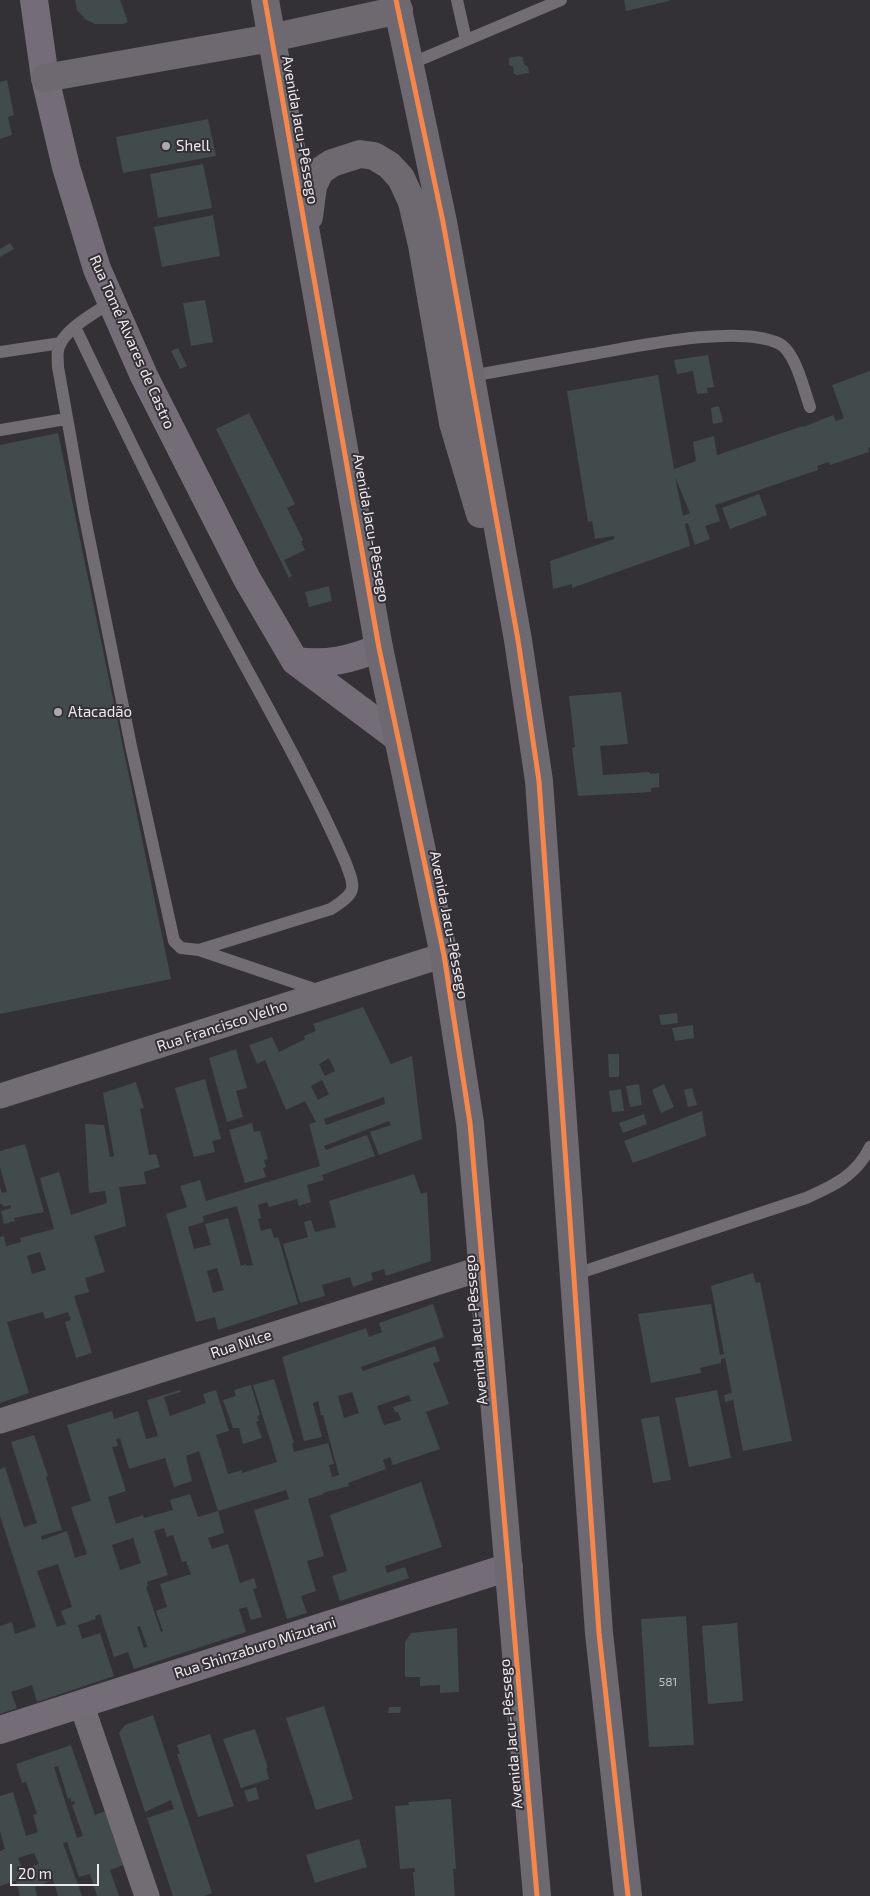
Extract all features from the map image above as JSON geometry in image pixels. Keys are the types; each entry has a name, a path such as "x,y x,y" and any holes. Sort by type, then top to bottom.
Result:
{"highway":[{"name":"Avenida Jacu-Pêssego","path":"265,0 380,648 444,955 470,1123 537,1896"},
{"path":"45,78 271,38 398,5 443,222 471,376 518,640 538,781 599,1633 628,1896"},
{"path":"309,249 309,209 313,186 320,171 332,163 360,154 374,156 389,165 401,178 412,202 422,245 453,423 518,640"}],"street":[{"name":"Rua Tomé Alvares de Castro","path":"34,0 45,78 66,167 97,269 144,376 247,579 295,661 398,738"},
{"path":"295,661 328,663 356,657 380,648"},
{"name":"Rua Francisco Velho","path":"0,1096 444,955"},
{"name":"Rua Nilce","path":"0,1420 483,1268"},
{"name":"Rua Shinzaburo Mizutani","path":"0,1730 509,1567"},
{"path":"81,1704 147,1896"}],"lane":[{"path":"457,0 466,40"},
{"path":"410,64 561,0"},
{"path":"111,302 75,326 61,343 58,350 58,367 66,419 140,789 174,940 181,948 199,950 324,993"},
{"path":"75,326 140,464 288,744 335,839 353,885 347,898 331,909 199,950"},
{"path":"471,376 640,345 720,336 754,336 780,344 796,365 810,406"},
{"path":"0,352 61,343"},
{"path":"0,430 66,419"},
{"path":"573,1275 806,1198 836,1184 863,1160 870,1147"}],"building":[{"path":"75,0 120,0 128,22 123,24 95,24 85,19 77,10"},
{"path":"624,0 669,0 669,1 626,11"},
{"path":"519,56 523,58 529,73 514,74 513,67 509,65 509,58"},
{"path":"7,80 14,115 8,117 12,135 0,139 0,82"},
{"name":"Shell","path":"208,119 216,156 123,173 116,137"},
{"path":"203,164 212,208 158,218 150,174"},
{"path":"213,215 220,256 162,267 154,227"},
{"path":"10,243 14,249 0,257 0,249"},
{"path":"205,300 213,342 191,346 183,303"},
{"path":"178,348 187,366 180,369 171,351"},
{"path":"708,355 714,387 707,388 708,393 697,394 693,371 677,374 674,360"},
{"path":"870,371 869,452 830,465 829,462 817,466 818,470 715,505 720,521 705,526 710,539 695,545 688,523 685,524 690,546 572,588 572,584 553,589 550,561 614,539 614,536 595,539 592,521 588,522 567,391 658,375 674,469 696,461 693,442 714,436 717,455 803,427 833,415 836,421 844,418 832,385","holes":["675,477 690,513 683,516"]},
{"path":"719,406 723,422 713,424 711,408"},
{"path":"249,413 295,504 287,508 303,540 301,542 305,550 284,560 292,576 289,578 216,429"},
{"name":"Atacadão","path":"58,433 171,979 0,1014 0,445"},
{"path":"759,494 767,515 730,529 722,508"},
{"path":"329,586 332,601 309,607 305,592"},
{"path":"621,692 628,744 600,746 603,775 659,773 659,787 651,788 651,792 578,796 572,748 575,747 569,696"},
{"path":"363,1007 391,1064 412,1056 422,1139 379,1155 370,1132 391,1125 389,1121 324,1146 326,1150 367,1135 375,1156 322,1175 324,1180 307,1185 311,1202 299,1206 297,1199 269,1207 267,1202 258,1205 261,1218 258,1219 261,1231 271,1228 274,1238 278,1237 298,1304 218,1330 215,1317 196,1322 166,1214 187,1207 180,1186 200,1180 206,1201 320,1166 309,1124 316,1122 305,1101 286,1110 265,1060 257,1064 249,1045 272,1037 279,1052 305,1039 304,1036 316,1031 313,1024","holes":["329,1058 335,1071 325,1076 319,1064","322,1080 329,1094 318,1100 311,1086","384,1097 385,1104 326,1125 324,1119","237,1206 253,1265 246,1266 246,1264 241,1266 228,1218 205,1224 211,1245 194,1249 188,1227 204,1222 203,1216","217,1268 224,1290 213,1293 207,1271"]},
{"path":"677,1013 678,1023 661,1025 659,1015"},
{"path":"693,1025 694,1038 675,1041 672,1028"},
{"path":"236,1049 247,1088 236,1091 243,1117 227,1122 209,1058"},
{"path":"608,1054 619,1054 619,1077 609,1077"},
{"path":"205,1079 221,1139 212,1141 215,1152 194,1157 175,1088"},
{"path":"136,1082 144,1108 140,1109 149,1155 156,1154 160,1167 144,1172 146,1184 119,1187 126,1226 94,1236 105,1272 85,1278 89,1292 74,1296 92,1353 76,1358 65,1322 71,1320 68,1312 45,1319 43,1312 7,1322 29,1393 0,1403 0,1237 4,1236 6,1246 21,1242 20,1238 54,1229 40,1178 59,1172 71,1215 107,1203 105,1191 89,1193 85,1124 104,1125 110,1157 114,1156 103,1093","holes":["40,1252 46,1270 32,1274 27,1256"]},
{"path":"639,1084 642,1105 630,1107 626,1086"},
{"path":"664,1084 674,1107 661,1113 652,1090"},
{"path":"692,1088 697,1105 688,1107 684,1090"},
{"path":"621,1089 624,1111 612,1112 609,1091"},
{"path":"702,1111 706,1136 633,1163 624,1141"},
{"path":"644,1114 647,1124 623,1133 619,1123"},
{"path":"252,1123 254,1132 260,1131 268,1159 264,1160 266,1167 263,1168 266,1177 245,1183 229,1130"},
{"path":"25,1144 44,1212 14,1218 15,1221 4,1224 1,1211 11,1208 10,1205 3,1207 0,1204 0,1187 2,1193 7,1192 0,1167 0,1151"},
{"path":"414,1174 421,1194 427,1192 431,1261 386,1276 384,1269 371,1273 373,1280 353,1287 350,1277 322,1285 325,1296 300,1303 283,1244 308,1237 304,1222 311,1220 315,1232 336,1227 329,1201"},
{"path":"753,1273 756,1283 760,1282 792,1441 743,1451 733,1400 725,1402 724,1395 732,1393 725,1358 721,1359 721,1363 700,1368 701,1373 651,1383 638,1314 711,1304 720,1355 724,1354 711,1286"},
{"path":"433,1304 444,1337 361,1367 363,1371 435,1346 440,1361 433,1363 449,1404 426,1412 440,1449 393,1465 390,1457 383,1460 386,1469 348,1483 349,1486 308,1499 324,1556 307,1561 316,1591 301,1596 307,1613 287,1619 254,1510 289,1499 286,1490 218,1511 224,1533 208,1538 212,1549 228,1544 240,1583 254,1578 257,1588 253,1589 262,1617 251,1620 247,1607 239,1609 246,1632 134,1669 128,1652 114,1657 100,1614 95,1616 96,1619 78,1625 82,1639 100,1633 114,1676 37,1702 32,1685 11,1692 17,1708 0,1714 0,1626 12,1622 15,1634 36,1627 0,1516 0,1469 5,1467 24,1527 37,1523 11,1442 34,1435 48,1476 46,1477 62,1530 41,1536 42,1540 67,1531 75,1558 87,1554 71,1507 91,1501 67,1425 112,1411 114,1419 138,1411 146,1439 158,1436 147,1400 180,1390 181,1392 164,1397 170,1416 206,1403 203,1394 216,1390 229,1431 216,1435 228,1474 242,1470 242,1473 277,1462 253,1385 274,1379 294,1443 292,1443 294,1452 328,1443 334,1464 329,1465 332,1477 339,1475 318,1401 313,1403 322,1437 304,1441 282,1357 366,1328 369,1337 382,1332 379,1323","holes":["352,1392 359,1413 344,1418 338,1396","409,1395 411,1401 393,1407 395,1412 398,1412 401,1420 384,1425 377,1406","120,1438 129,1469 165,1458 174,1487 192,1481 186,1456 199,1451 218,1511 198,1517 190,1494 170,1500 173,1510 144,1518 143,1515 116,1524 108,1497 126,1491 112,1447 118,1446 116,1439","164,1528 167,1537 173,1535 182,1562 186,1561 191,1574 160,1584 167,1607 156,1611 163,1631 161,1632 146,1587 148,1586 147,1582 168,1575 154,1531","133,1538 141,1563 120,1570 112,1545","58,1564 72,1607 61,1611 66,1624 57,1627 37,1571","140,1626 147,1646 144,1648 137,1627"]},
{"path":"251,1385 260,1415 257,1416 259,1421 256,1422 262,1438 243,1444 239,1428 233,1428 223,1400 236,1396 234,1390"},
{"path":"717,1390 731,1458 689,1467 675,1398"},
{"path":"659,1416 671,1480 653,1483 641,1419"},
{"path":"421,1482 442,1547 385,1566 387,1573 405,1567 409,1578 340,1601 332,1576 347,1571 330,1515"},
{"path":"686,1616 694,1745 649,1747 641,1619"},
{"path":"737,1623 743,1701 708,1704 702,1626"},
{"path":"457,1628 459,1692 440,1693 440,1685 420,1686 420,1677 405,1677 405,1642 411,1633"},
{"path":"324,1706 353,1799 316,1810 286,1718"},
{"path":"389,1707 401,1707 400,1713 388,1713"},
{"path":"153,1715 212,1893 204,1896 173,1896 147,1818 174,1809 171,1800 145,1812 119,1733 125,1725"},
{"path":"255,1729 268,1768 266,1768 269,1779 241,1788 223,1739"},
{"path":"210,1734 234,1806 198,1817 177,1754 180,1754 177,1745"},
{"path":"71,1745 95,1815 108,1810 126,1864 110,1870 119,1896 97,1896 90,1874 79,1877 67,1842 63,1843 82,1896 58,1896 53,1880 35,1887 37,1896 20,1896 16,1881 0,1886 0,1851 5,1849 0,1831 0,1796 13,1792 26,1836 38,1832 33,1815 37,1814 26,1782 22,1783 16,1764","holes":["58,1766 68,1799 71,1798 71,1802 74,1801 75,1804 72,1805 83,1836 77,1838 54,1767","34,1853 39,1864 23,1869 18,1858"]},
{"path":"256,1787 259,1799 248,1802 244,1791"},
{"path":"451,1799 456,1869 453,1869 455,1896 415,1896 414,1868 400,1869 395,1806 409,1805 408,1802"},
{"path":"359,1839 367,1867 315,1883 306,1855"}],"cycle path":[{"path":"265,0 379,648 444,955 470,1123 537,1896"},
{"path":"396,0 443,222 518,640 539,781 599,1633 628,1896"}],"place":[{"name":"Shell","path":"166,146"},
{"name":"Atacadão","path":"58,712"}]}
